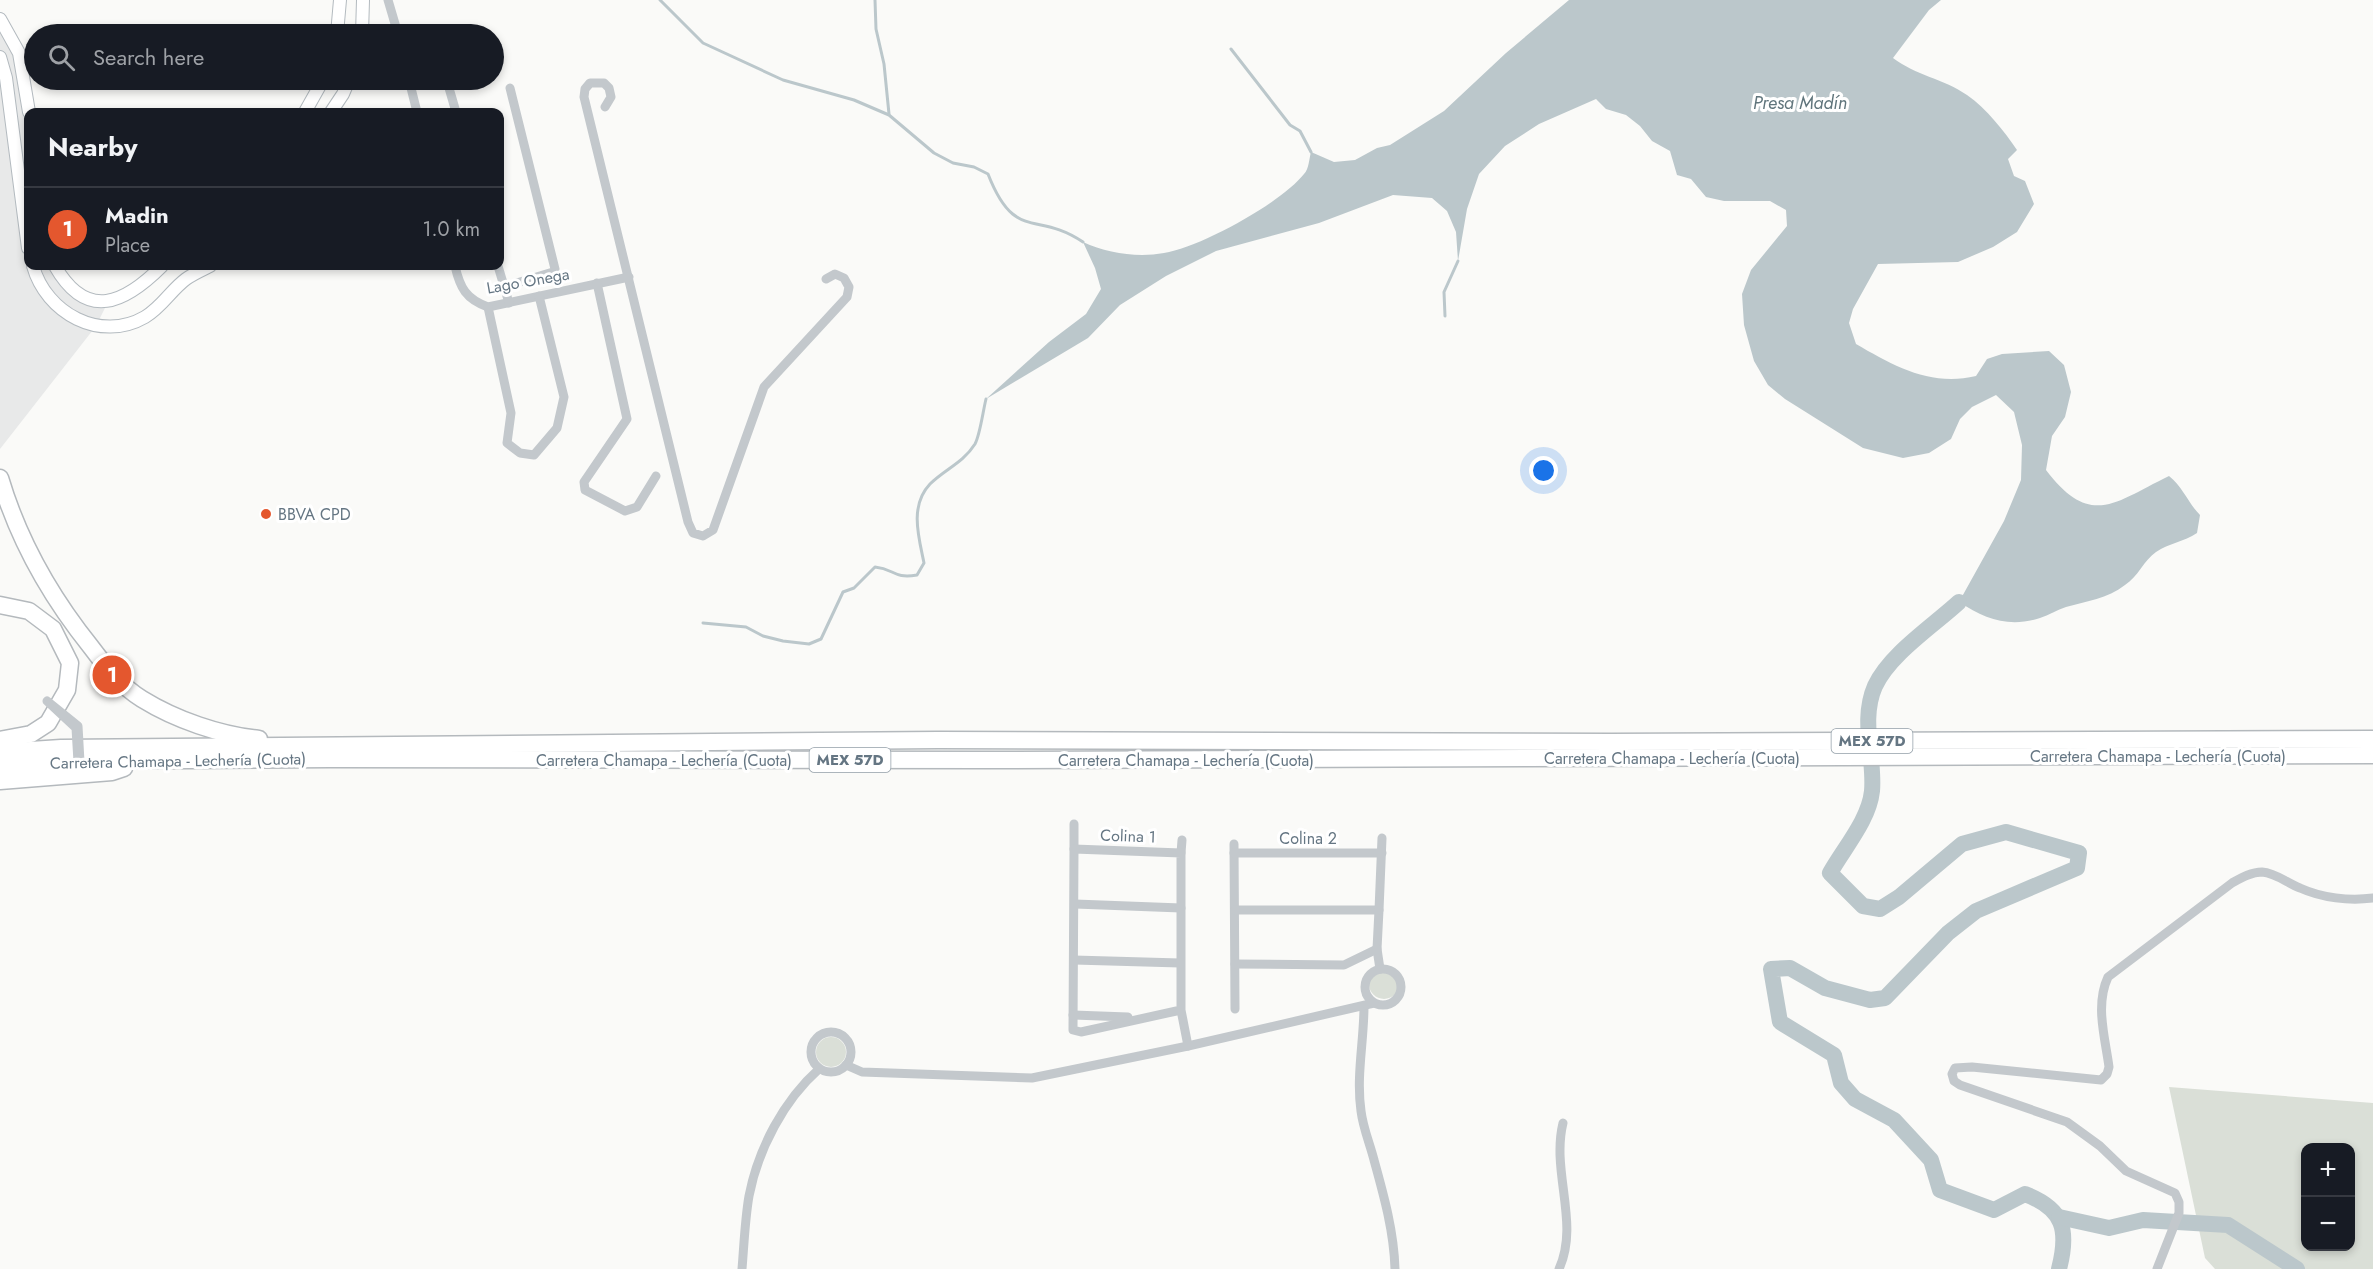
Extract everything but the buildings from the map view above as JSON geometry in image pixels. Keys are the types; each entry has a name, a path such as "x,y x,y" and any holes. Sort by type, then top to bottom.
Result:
{"highway":[{"path":"0,478 22,538 47,587 112,675 119,681 142,699 191,723 249,738 329,746"},
{"path":"0,605 29,611 53,629 70,663 67,690 48,723 31,734 0,740"},
{"name":"Carretera Chamapa - Lechería (Cuota)","path":"0,766 61,761 2043,748 2373,739"},
{"name":"Carretera Chamapa - Lechería (Cuota)","path":"0,752 61,748 938,741 1701,750"},
{"name":"Carretera Chamapa - Lechería (Cuota)","path":"2043,748 2373,755"},
{"path":"0,781 112,772 147,761"}],"street":[{"path":"338,24 340,0"},
{"path":"362,24 363,0"},
{"path":"388,0 394,24"},
{"path":"0,19 19,53 24,82"},
{"path":"0,57 6,78 24,217"},
{"path":"605,107 611,97 609,88 604,82 590,83 585,88 584,97 688,522 693,533 703,536 713,530 719,519 764,387 847,297 849,286 844,278 835,274 826,279"},
{"path":"504,286 553,273 555,268 510,88"},
{"path":"25,90 28,108"},
{"path":"307,108 317,90"},
{"path":"334,108 345,90"},
{"path":"412,90 416,108"},
{"path":"450,90 455,108"},
{"path":"34,270 51,301 74,319 96,327 126,325 154,311 186,279 203,270"},
{"path":"58,270 78,294 90,300 108,302 138,289 158,270"},
{"name":"Lago Onega","path":"456,270 462,292 472,301 488,307 629,277"},
{"path":"499,270 508,303"},
{"path":"597,283 627,419 584,482 585,490 625,511 637,507 656,476"},
{"path":"488,307 511,413 507,443 520,453 534,455 557,428 564,397 538,296"},
{"path":"47,701 78,726 80,762 78,762 76,728 47,701"},
{"path":"1074,824 1073,1035 1142,1017 1181,1010"},
{"path":"1374,1003 1364,988 1366,979 1376,970 1382,838"},
{"path":"1182,840 1181,1010 1188,1046"},
{"name":"Colina 1","path":"1074,849 1182,853"},
{"name":"Colina 2","path":"1235,1010 1234,849 1382,853"},
{"path":"2157,1269 2176,1221 2179,1202 2175,1193 2126,1171 2100,1146 2067,1122 1960,1085 1954,1081 1952,1074 1955,1068 1972,1067 2101,1080 2107,1074 2109,1067 2101,1005 2102,991 2108,977 2232,883 2245,876 2259,872 2271,873 2311,892 2337,898 2373,898"},
{"path":"1075,904 1180,908"},
{"path":"1235,910 1379,910"},
{"path":"1235,964 1344,965 1377,949"},
{"path":"846,1065 862,1072 1032,1078 1188,1046 1374,1003 1389,1004 1396,999 1400,990 1400,981 1394,973 1376,970 1360,958"},
{"path":"1074,960 1180,963"},
{"path":"1364,1006 1364,1035 1358,1085 1361,1115 1382,1190 1395,1249 1395,1269"},
{"path":"1073,1015 1142,1017"},
{"path":"828,1031 840,1034 849,1042 851,1054 846,1065 838,1071 828,1072 819,1069 812,1059 811,1047 817,1036 828,1031"},
{"path":"742,1269 749,1197 755,1170 788,1104 803,1083 819,1069"},
{"path":"1559,1269 1567,1252 1560,1173 1559,1140 1563,1123"}],"shaded area":[{"path":"0,19 8,31 27,108 24,108 24,270 58,270 67,283 108,302 96,326 0,449"},
{"path":"1384,969 1395,973 1399,984 1395,995 1384,999 1373,995 1369,984 1373,973"},
{"path":"831,1037 842,1041 846,1052 842,1063 831,1067 820,1063 816,1052 820,1041"},
{"path":"2169,1087 2373,1103 2373,1269 2215,1269 2205,1258"}],"water":[{"name":"Presa Madín","path":"1569,0 1941,0 1929,10 1893,58 1967,95 1988,114 2017,150 2008,159 2014,176 2025,181 2034,204 2017,232 1993,247 1958,262 1878,264 1853,309 1849,323 1856,344 1899,367 1928,377 1944,379 1976,376 1987,359 2002,354 2049,351 2064,365 2071,392 2065,417 2052,436 2046,470 2062,488 2090,505 2104,505 2118,501 2169,476 2200,515 2197,533 2156,552 2130,582 2118,590 2104,597 2066,607 2040,618 2008,622 1978,613 1959,602 2004,521 2021,480 2022,445 2014,412 1996,395 1972,407 1960,419 1951,439 1929,453 1903,458 1863,448 1785,399 1768,385 1754,361 1744,325 1742,294 1751,270 1787,226 1786,210 1770,201 1724,201 1706,197 1691,179 1677,175 1670,151 1652,141 1640,126 1626,115 1606,109 1596,99 1539,124 1505,146 1479,174 1467,209 1458,261 1456,232 1447,211 1432,198 1393,195 1319,223 1216,251 1166,276 1120,305 1088,338 986,399 1049,342 1086,314 1101,289 1095,268 1083,242 1122,254 1143,255 1180,249 1218,233 1278,198 1293,185 1306,172 1311,152 1334,162 1355,160 1377,148 1390,145 1444,111 1506,53"}],"waterway":[{"path":"660,0 703,43 783,80 854,100 889,115 934,153 953,163 974,167 988,174 998,195 1008,209 1018,217 1067,233 1083,242"},
{"path":"875,0 876,29 884,64 889,114"},
{"path":"1231,49 1290,125 1300,131 1311,152"},
{"path":"1445,316 1444,292 1458,261"},
{"path":"703,623 746,627 763,636 809,644 821,639 843,592 854,588 875,567 903,576 917,575 924,563 917,522 920,502 930,484 965,456 975,444 986,399"},
{"path":"1959,602 1901,652 1875,686 1868,725 1872,778 1870,802 1861,823 1830,873 1863,906 1880,909 1899,897 1962,844 2006,832 2079,853 2077,868 1976,911 1948,933 1885,998 1870,1000 1825,988 1790,968 1771,969 1780,1022 1834,1055 1841,1083 1855,1099 1894,1120 1931,1160 1940,1190 1994,1210 2025,1194 2038,1200 2056,1214 2063,1232 2059,1269"},
{"path":"2059,1217 2109,1228 2143,1220 2228,1225 2297,1269"}],"place":[{"name":"BBVA CPD","path":"266,514"},
{"name":"Madin","path":"112,675"}]}
